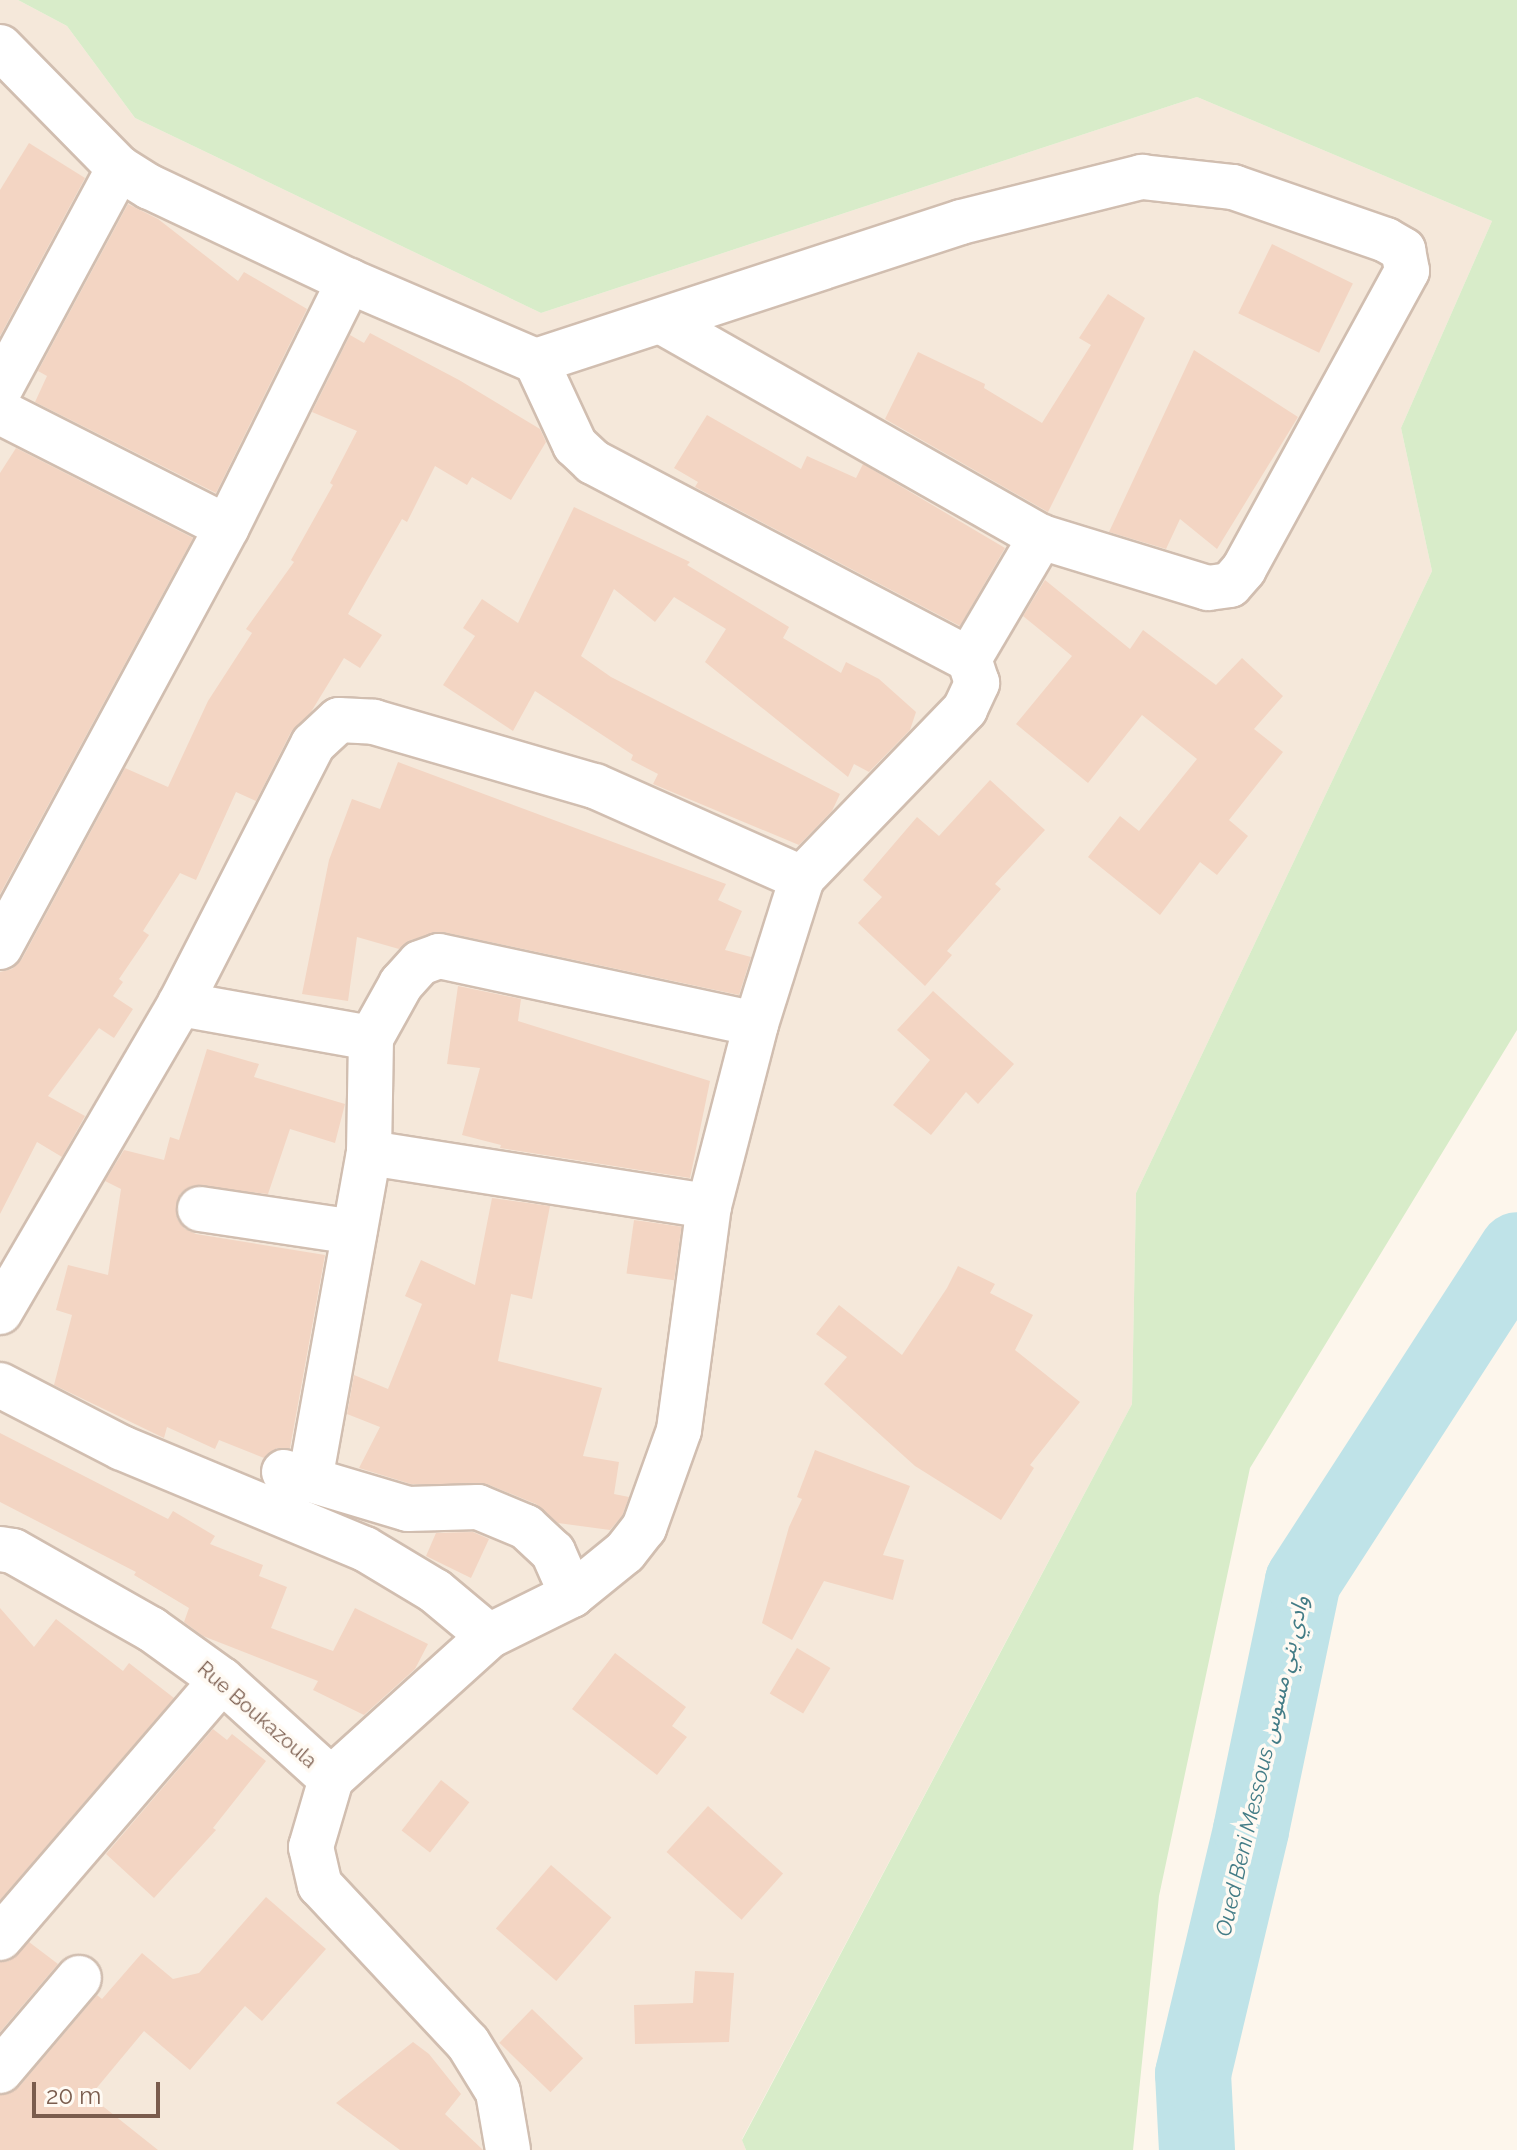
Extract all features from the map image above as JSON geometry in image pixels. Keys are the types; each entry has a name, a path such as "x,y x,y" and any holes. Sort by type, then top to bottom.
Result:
{"street":[{"path":"0,47 119,168 150,187 349,281 536,361 663,322 961,222 1142,177 1233,187 1386,240 1403,250 1407,271 1244,569 1230,585 1208,588 1041,537 663,322"},
{"path":"0,389 119,168"},
{"path":"1,944 227,527 349,281"},
{"path":"0,1312 180,1004 313,744 339,720 374,722 595,786 802,878 965,709 977,683 969,659 593,462 575,445 536,361"},
{"path":"0,412 227,527"},
{"path":"969,659 1041,537"},
{"name":"Rue Boukazoula","path":"0,1549 13,1551 151,1629 222,1680 331,1779 489,1636 572,1595 625,1552 644,1528 679,1430 709,1206 756,1024 802,878"},
{"path":"572,1595 553,1552 526,1527 478,1507 408,1509 297,1476 354,1232 369,1153 371,1038 401,984 420,963 439,956 756,1024"},
{"path":"180,1004 371,1038"},
{"path":"369,1153 709,1206"},
{"path":"200,1209 354,1232"},
{"path":"0,1385 122,1448 365,1549 435,1591 489,1636"},
{"path":"0,1938 222,1680"},
{"path":"331,1779 311,1847 320,1885 468,2043 498,2092 508,2150"},
{"path":"0,2071 79,1978"}],"shaded area":[{"path":"0,0 18,0 67,26 135,118 541,313 1197,97 1492,221 1401,428 1432,571 1136,1193 1132,1404 742,2139 746,2150 0,2150"}],"green space":[{"path":"18,0 1517,0 1517,1030 1250,1468 1159,1896 1133,2150 746,2150 742,2140 1132,1404 1136,1193 1432,571 1401,428 1492,221 1197,97 541,313 135,118 67,26"}],"building":[{"path":"29,143 85,178 0,336 0,190"},
{"path":"128,204 158,219 238,281 244,272 307,309 216,493 35,402 47,376 38,371"},
{"path":"1272,244 1353,283 1319,353 1238,313"},
{"path":"1108,294 1145,318 1048,512 885,419 918,352 985,384 984,388 1042,423 1091,345 1079,338"},
{"path":"370,333 459,380 540,429 546,442 511,500 472,477 467,485 435,466 407,522 402,519 348,614 382,635 360,668 344,658 311,712 291,732 256,801 236,792 196,880 180,873 143,931 149,935 119,979 123,982 113,996 133,1009 114,1038 99,1028 48,1096 85,1116 62,1157 37,1142 0,1214 0,972 12,969 22,959 125,768 168,787 208,701 252,633 246,629 294,562 291,560 333,485 330,483 357,431 312,412 350,335 364,343"},
{"path":"1194,350 1298,417 1217,549 1180,519 1166,549 1109,532"},
{"path":"707,415 801,469 807,456 856,478 863,464 1005,548 960,626 695,487 698,482 674,468"},
{"path":"16,448 193,538 0,894 0,473"},
{"path":"574,507 690,562 687,565 789,627 783,638 841,673 846,662 879,679 916,712 910,730 869,772 854,764 848,777 705,662 726,629 674,597 655,622 614,589 581,656 611,677 840,794 832,811 799,845 653,784 658,774 631,760 633,755 535,691 513,731 443,685 475,636 463,628 482,599 518,623"},
{"path":"1045,580 1130,649 1143,630 1216,685 1242,658 1283,696 1254,729 1283,752 1229,820 1248,836 1217,875 1200,862 1160,915 1088,857 1120,816 1139,831 1197,759 1142,715 1088,783 1016,724 1072,656 1023,616"},
{"path":"398,762 726,884 718,900 742,911 725,950 751,957 739,995 443,932 411,940 399,949 357,937 348,1001 302,994 329,860 352,799 380,809"},
{"path":"990,780 1045,830 995,884 1001,889 947,951 952,955 925,986 858,923 882,897 863,880 917,817 939,836"},
{"path":"458,986 521,999 518,1021 710,1081 690,1178 500,1148 501,1145 462,1135 480,1068 447,1064"},
{"path":"933,991 1014,1064 978,1104 966,1092 931,1135 893,1105 930,1060 897,1030"},
{"path":"207,1049 259,1064 254,1077 345,1104 335,1143 290,1129 268,1194 192,1186 181,1193 176,1205 177,1219 185,1229 196,1234 325,1255 290,1448 277,1448 264,1458 219,1440 215,1449 167,1427 164,1438 54,1385 72,1315 56,1310 68,1265 108,1275 121,1189 105,1181 124,1150 164,1160 170,1137 179,1140"},
{"path":"492,1198 550,1206 532,1299 511,1294 498,1361 602,1388 583,1456 619,1462 614,1494 629,1497 622,1516 610,1530 558,1523 536,1504 487,1484 411,1484 359,1468 380,1427 347,1414 354,1375 388,1389 422,1304 405,1296 421,1260 475,1285"},
{"path":"634,1220 682,1227 674,1280 626,1273"},
{"path":"958,1266 995,1284 990,1293 1033,1315 1015,1350 1080,1402 1030,1465 1034,1468 1001,1520 915,1466 824,1384 847,1357 816,1334 839,1305 902,1355 947,1288"},
{"path":"0,1433 168,1519 173,1511 215,1536 210,1544 263,1565 259,1576 287,1587 271,1628 333,1651 355,1608 428,1644 415,1669 364,1715 313,1690 318,1681 203,1636 184,1622 189,1608 134,1575 136,1572 0,1502"},
{"path":"815,1450 910,1486 883,1555 904,1560 893,1600 824,1581 792,1640 762,1623 789,1527 802,1499 797,1497"},
{"path":"473,1532 489,1539 471,1578 426,1556 436,1533"},
{"path":"0,1608 34,1647 56,1619 123,1671 129,1663 174,1698 0,1900"},
{"path":"797,1648 830,1668 803,1714 770,1693"},
{"path":"615,1653 686,1707 672,1726 687,1737 657,1775 572,1709"},
{"path":"213,1729 227,1740 232,1734 266,1761 213,1828 216,1830 154,1898 106,1854"},
{"path":"441,1780 469,1802 430,1853 402,1830"},
{"path":"708,1806 783,1874 742,1920 667,1852"},
{"path":"551,1865 611,1917 556,1981 496,1928"},
{"path":"266,1897 326,1949 262,2021 245,2006 190,2070 144,2031 90,2096 158,2150 0,2150 0,2095 19,2087 97,1995 102,1999 142,1953 173,1979 199,1973"},
{"path":"29,1942 58,1964 0,2032 0,1962 9,1961"},
{"path":"695,1971 734,1973 729,2042 635,2044 634,2005 693,2003"},
{"path":"532,2009 583,2058 550,2092 499,2043"},
{"path":"413,2042 429,2054 461,2094 445,2114 483,2150 400,2150 336,2103"}],"waterway":[{"name":"Oued Beni Messous وادي بني مسوس","path":"1197,2150 1193,2074 1251,1830 1303,1581 1517,1250"}]}
